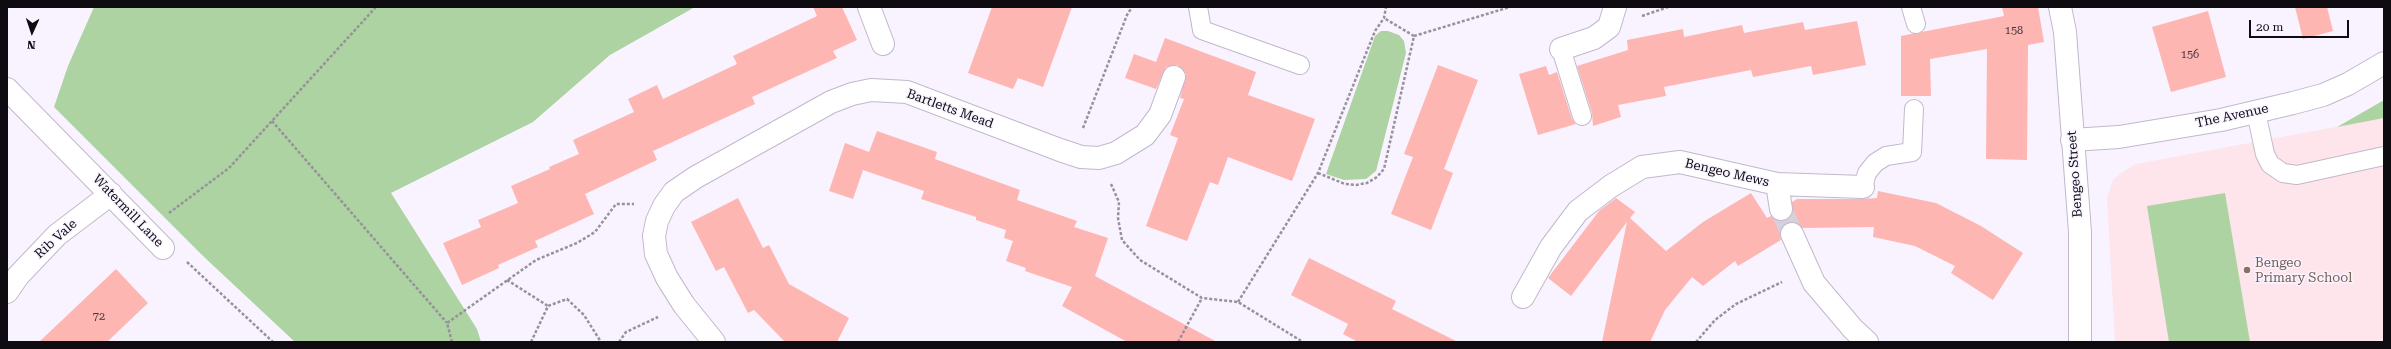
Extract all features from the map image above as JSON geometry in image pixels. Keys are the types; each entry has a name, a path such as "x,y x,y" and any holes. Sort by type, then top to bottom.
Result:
{"street":[{"path":"869,7 883,44"},
{"path":"1561,49 1594,38 1609,27 1615,7"},
{"name":"Bengeo Street","path":"2060,7 2065,32 2080,255 2080,342"},
{"name":"The Avenue","path":"2072,140 2119,137 2221,120 2256,112 2322,95 2371,73 2384,63"},
{"name":"Bartletts Mead","path":"684,305 656,254 654,236 657,221 664,206 674,192 696,177 831,102 852,94 871,90 907,92 1060,150 1081,157 1100,158 1116,153 1145,135 1160,115 1174,77"},
{"name":"Watermill Lane","path":"7,89 163,248"},
{"name":"Bengeo Mews","path":"1524,297 1551,247 1578,211 1611,186 1642,167 1680,162 1776,184 1863,187"},
{"name":"Bengeo Mews","path":"1776,184 1782,209"},
{"name":"Rib Vale","path":"7,292 18,276 57,234 111,194"},
{"path":"1792,234 1814,283 1831,304 1868,342"},
{"path":"684,305 714,342"}],"lane":[{"path":"1198,7 1202,30 1300,65"},
{"path":"1911,7 1916,24"},
{"path":"1561,49 1582,116"},
{"path":"1863,187 1868,173 1875,163 1886,156 1912,152 1914,109"},
{"path":"2256,112 2265,154 2270,164 2283,173 2297,175 2384,156"}],"path":[{"path":"146,231 229,168 376,7"},
{"path":"1132,7 1127,15 1082,130 1100,158 1119,202 1118,218 1122,240 1140,260 1202,298 1238,302 1302,342"},
{"path":"1238,302 1318,173 1375,31 1384,18 1386,7"},
{"path":"1384,18 1414,36 1510,7"},
{"path":"1318,173 1345,184 1356,185 1367,183 1377,177 1384,169 1414,36"},
{"path":"272,121 447,323 452,342"},
{"path":"447,323 536,260 577,243 595,232 616,204 664,206"},
{"name":"Watermill Lane","path":"163,248 185,260 273,342"},
{"path":"1696,342 1715,320 1736,304 1808,270"},
{"path":"507,280 548,306"},
{"path":"531,342 548,306 567,298 584,315 601,342"},
{"path":"1178,342 1202,298"},
{"path":"619,342 626,332 684,305"}],"shaded area":[{"name":"Bengeo Primary School","path":"2384,118 2384,342 2115,342 2107,198 2113,180 2121,173 2136,164"}],"green space":[{"path":"94,7 695,7 610,55 533,122 391,193 477,329 481,342 295,342 203,256 54,107 68,66"},
{"path":"1381,31 1388,31 1399,35 1404,41 1406,53 1376,171 1366,179 1344,180 1326,174 1375,36"},
{"path":"2384,100 2384,118 2337,127 2372,107"},
{"path":"2225,193 2250,342 2169,342 2147,206"}],"building":[{"path":"813,7 842,7 857,40 833,51 837,58 752,97 755,104 653,151 657,160 585,194 594,214 535,241 538,247 498,265 499,268 462,285 443,243 481,227 478,220 518,203 511,186 550,169 549,167 579,154 573,140 634,112 628,99 657,85 663,99 737,64 733,56 817,16"},
{"path":"992,7 1072,7 1043,87 1018,78 1013,89 968,73"},
{"path":"2002,7 2038,7 2044,42 2028,45 2027,160 1986,159 1987,49 1930,59 1931,96 1901,96 1901,36 2004,16"},
{"path":"2295,7 2327,7 2333,31 2303,39"},
{"path":"2208,11 2226,77 2171,92 2152,27"},
{"path":"1857,21 1866,65 1813,75 1811,66 1753,77 1751,70 1664,87 1666,96 1618,105 1621,117 1593,126 1592,113 1577,66 1628,50 1627,40 1683,29 1684,37 1742,25 1744,33 1803,22 1805,30"},
{"path":"1165,38 1256,72 1248,95 1315,119 1292,181 1228,157 1218,185 1210,182 1187,241 1146,226 1178,138 1170,135 1184,99 1180,98 1186,74 1178,65 1166,67 1156,89 1125,78 1134,54 1156,62"},
{"path":"1438,65 1478,80 1444,169 1453,173 1431,230 1391,214 1413,157 1404,154"},
{"path":"1546,66 1549,75 1557,72 1572,119 1576,124 1538,135 1519,74"},
{"path":"877,131 937,152 935,159 1020,190 1017,200 1077,221 1074,227 1108,238 1095,276 1217,342 1127,342 1062,306 1072,287 1025,271 1026,268 1006,261 1013,241 1004,238 1006,230 976,220 976,217 921,199 924,191 863,170 853,199 829,191 845,143 869,152"},
{"path":"1878,191 1936,203 1981,226 2023,253 1993,300 1951,273 1955,266 1915,246 1873,237 1874,227 1803,228 1793,222 1782,227 1780,233 1781,240 1738,266 1735,261 1703,286 1692,277 1665,310 1650,342 1602,342 1627,222 1571,296 1548,278 1599,211 1616,198 1635,212 1630,218 1666,251 1703,222 1751,193 1767,218 1771,216 1776,220 1783,221 1792,214 1792,202 1797,199 1877,198"},
{"path":"738,198 763,248 769,245 789,284 849,318 837,342 785,342 754,310 748,313 724,267 716,271 691,222"},
{"path":"1309,258 1396,301 1392,309 1458,342 1358,342 1343,334 1348,324 1291,295"},
{"path":"116,269 148,303 107,342 39,342"}],"tunnel":[{"path":"1781,209 1792,234"}],"place":[{"name":"Bengeo Primary School","path":"2247,270"}]}
